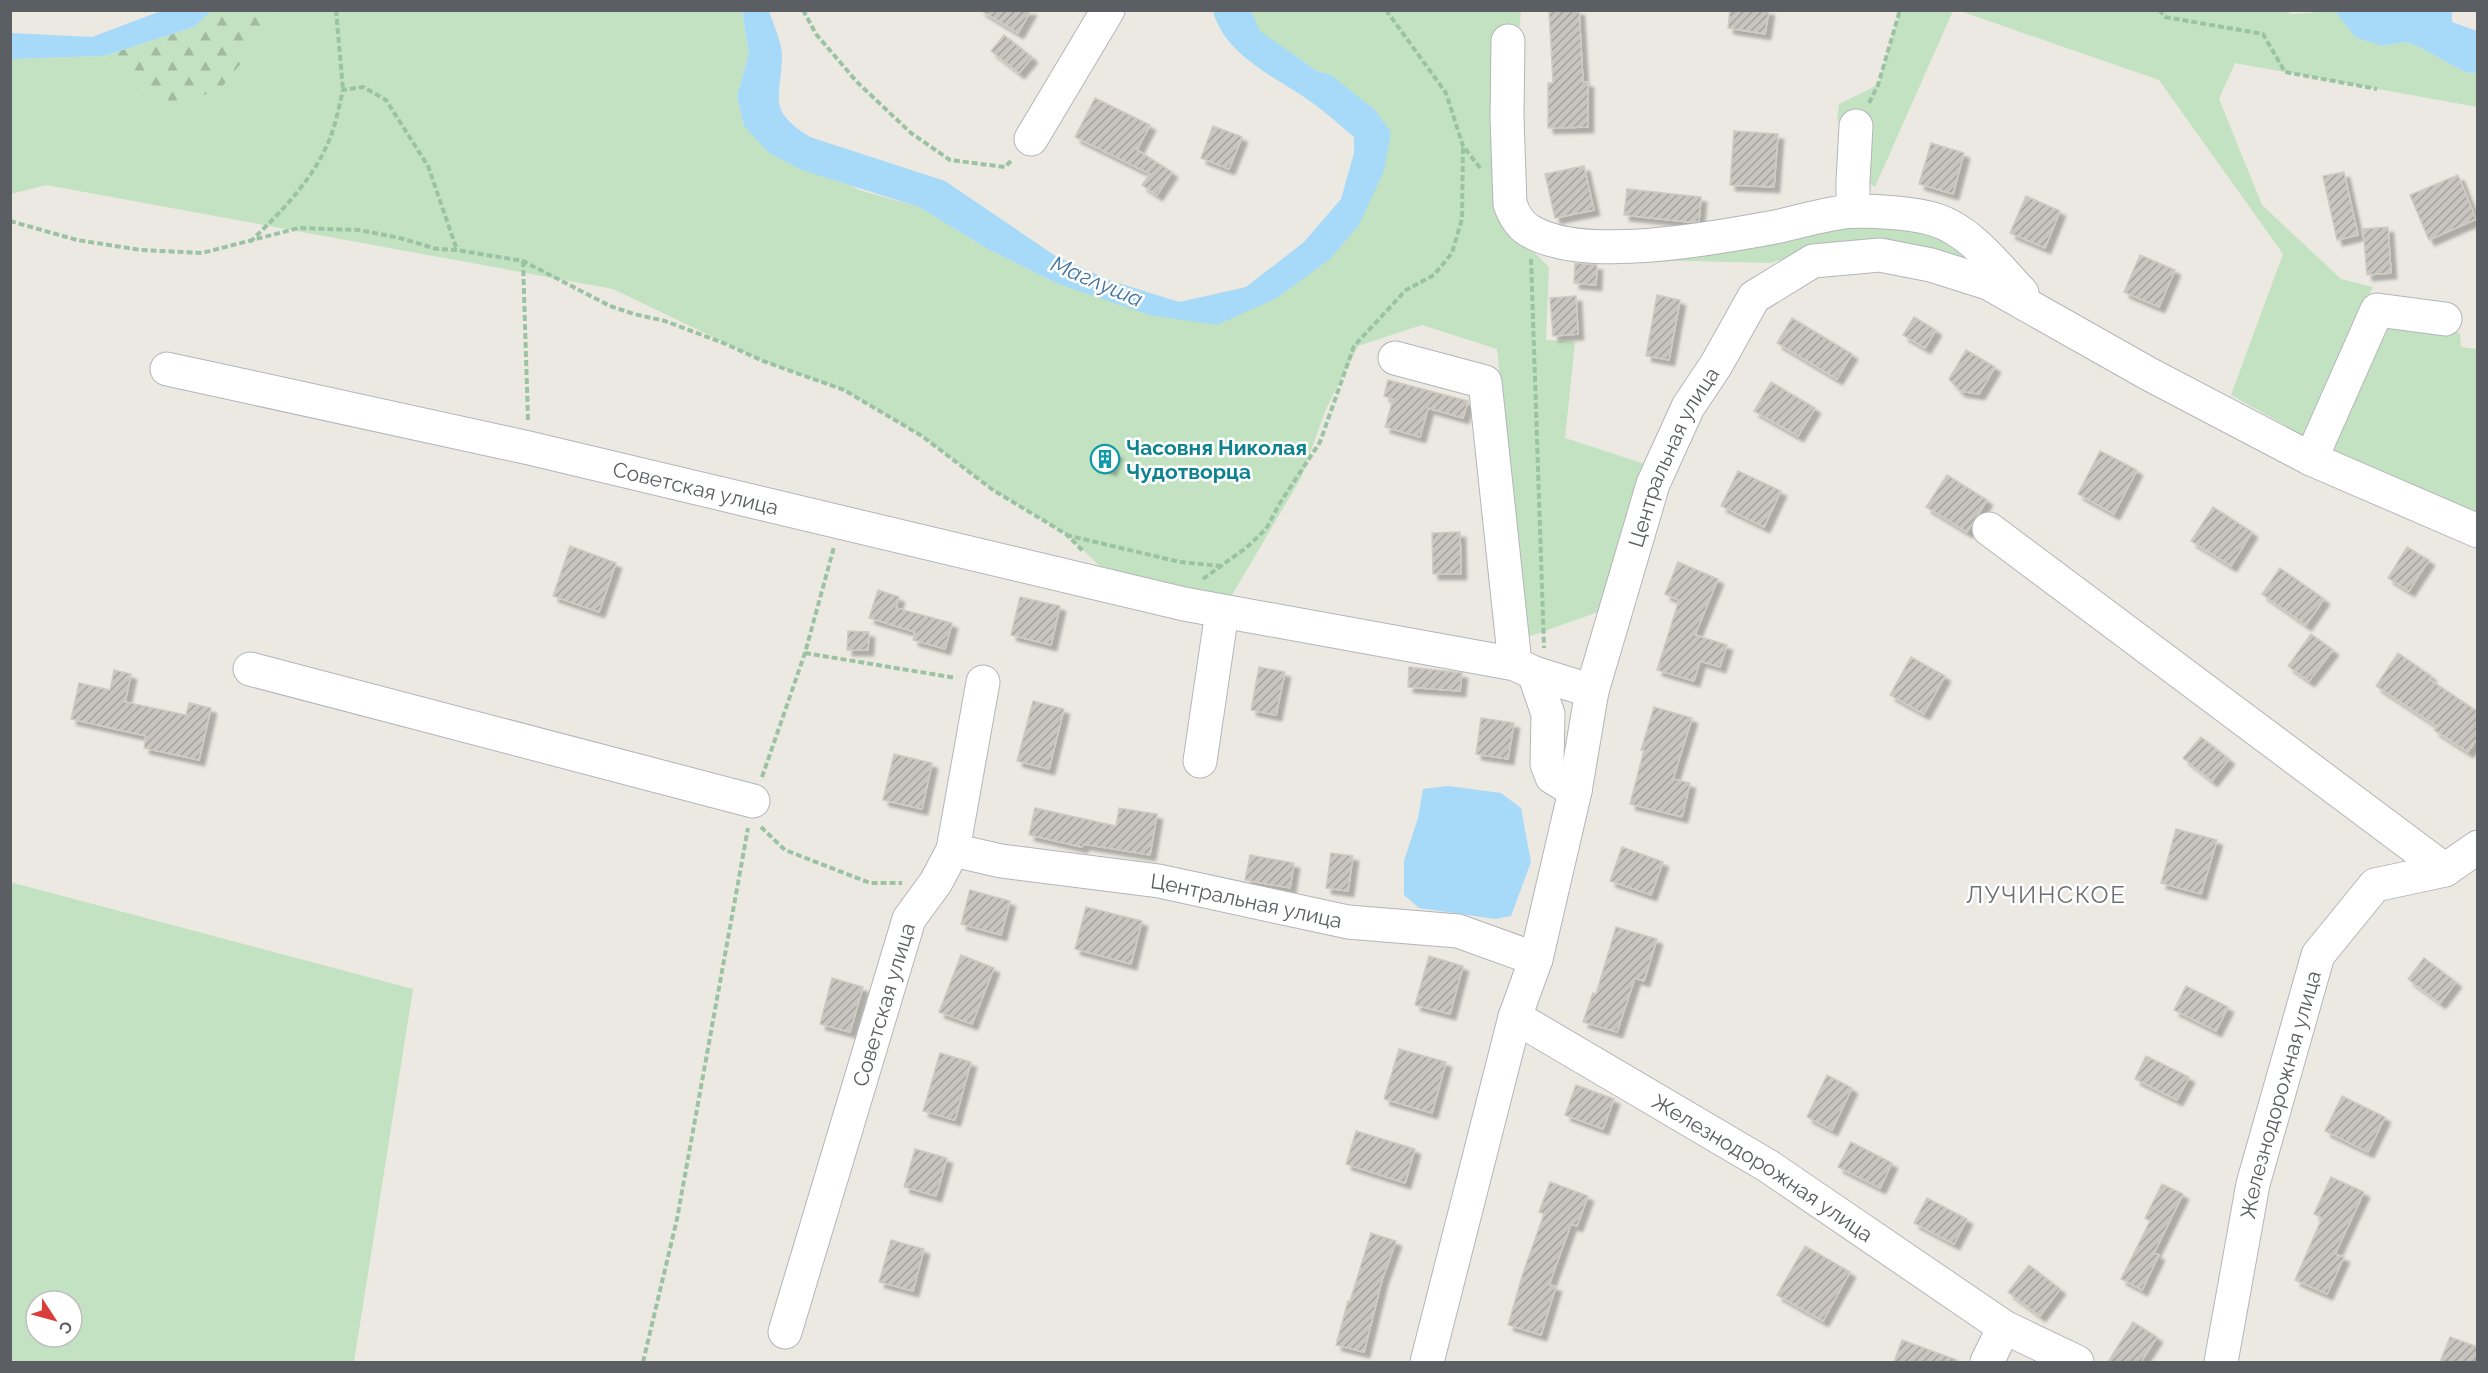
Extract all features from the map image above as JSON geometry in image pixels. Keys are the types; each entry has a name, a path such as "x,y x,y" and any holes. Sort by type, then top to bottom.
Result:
{"street":[{"path":"1031,139 1108,10"},
{"path":"1508,41 1507,117 1510,204 1514,216 1530,232 1567,245 1600,246 1646,244 1768,228 1853,211 1898,214 1937,220 1975,242 2037,310 2149,374 2311,459 2478,531"},
{"path":"1853,211 1852,181 1856,126"},
{"name":"Центральная улица","path":"1427,1362 1515,1017 1536,959 1575,791 1592,691 1653,484 1688,407 1716,365 1755,297 1813,261 1880,255 1931,265 1988,283 2037,310"},
{"path":"2311,459 2377,310 2445,319"},
{"path":"1395,358 1485,382 1531,671 1548,714 1547,764 1552,777 1575,791"},
{"name":"Советская улица","path":"167,369 529,448 1222,612"},
{"path":"1989,529 2445,870"},
{"path":"1200,761 1222,612 1531,671 1592,691"},
{"path":"250,669 753,801"},
{"name":"Советская улица","path":"785,1332 909,919 936,882 953,850 983,682"},
{"name":"Железнодорожная улица","path":"2221,1362 2253,1184 2318,955 2375,885 2445,870 2478,847"},
{"name":"Центральная улица","path":"953,850 1001,861 1159,881 1348,922 1458,931 1536,959"},
{"name":"Железнодорожная улица","path":"1515,1017 1768,1166 2004,1327 2077,1362"},
{"path":"1987,1362 2004,1327"}],"path":[{"path":"250,243 279,214 317,165 332,132 343,90 336,10"},
{"path":"804,10 816,34 857,82 911,133 950,160 1005,167 1031,139"},
{"path":"1184,604 1203,579 1246,548 1266,529 1280,503 1320,442 1354,346 1406,291 1434,275 1452,253 1462,219 1463,146 1446,93 1386,10"},
{"path":"1856,126 1878,86 1900,10"},
{"path":"2159,10 2165,17 2263,34 2285,72 2377,89"},
{"path":"343,90 363,87 386,100 428,166 457,250"},
{"path":"1463,146 1483,171"},
{"path":"10,221 77,240 141,250 202,253 250,243 299,228 359,230 400,238 437,249 523,261 610,306 665,321 763,361 844,390 922,436 993,490 1066,534 1090,558"},
{"path":"1530,232 1531,671"},
{"path":"523,261 529,448"},
{"path":"643,1362 677,1219 753,801 806,653 840,523"},
{"path":"1066,534 1180,562 1221,566"},
{"path":"806,653 983,682"},
{"path":"753,801 762,829 785,850 870,884 936,882"}],"green space":[{"path":"2286,10 2291,14 2335,11 2356,37 2382,46 2406,42 2465,72 2477,74 2477,107 2235,63 2219,99 2262,205 2341,279 2373,287 2304,436 2231,395 2283,254 2159,80 1960,11"},
{"path":"211,11 279,11 277,18 218,92 159,104 104,56 194,27"},
{"path":"279,11 742,11 749,53 737,96 744,126 859,190 919,207 986,248 1056,283 1217,325 1384,171 1331,75 1317,71 1259,31 1251,11 1521,11 1519,33 1524,242 1549,267 1546,340 1575,342 1565,438 1645,464 1601,611 1525,638 1497,349 1422,325 1358,346 1326,409 1301,478 1222,612 1124,589 1066,534 993,490 922,436 844,390 763,361 613,289 46,185 11,194 11,59 104,56 159,104 277,18"},
{"path":"1900,11 1953,11 1875,187 1862,179 1856,126 1837,121 1839,104 1878,85"},
{"path":"1827,217 1929,230 1960,245 1970,263 1811,251 1770,263 1568,258"},
{"path":"2385,322 2460,333 2461,347 2477,349 2477,515 2330,450"},
{"path":"10,882 413,989 354,1362 11,1362"}],"water":[{"path":"161,11 211,11 194,27 104,56 11,59 11,33 92,37"},
{"name":"Маглуша","path":"742,11 769,11 782,51 779,103 787,119 810,137 945,181 1054,255 1109,280 1179,302 1246,287 1304,242 1341,199 1354,153 1354,137 1313,103 1239,52 1219,26 1213,11 1251,11 1260,31 1317,71 1331,75 1375,110 1391,132 1384,171 1359,225 1330,259 1277,298 1217,325 1149,315 1056,283 986,248 919,207 802,170 769,153 744,126 737,96 749,53"},
{"path":"2335,11 2452,11 2452,22 2477,31 2477,74 2465,72 2406,42 2382,46 2355,37"},
{"path":"1448,786 1501,793 1521,808 1531,862 1511,916 1495,919 1419,908 1404,895 1404,861 1418,818 1423,789"}],"building":[{"path":"980,10 1031,10 1018,33"},
{"path":"1549,10 1579,10 1583,82 1588,82 1588,127 1548,128 1548,83 1553,83"},
{"path":"1730,10 1769,10 1765,34 1728,28"},
{"path":"1004,35 1032,57 1019,73 991,51"},
{"path":"1095,98 1150,125 1137,150 1172,172 1157,195 1142,185 1150,174 1075,137"},
{"path":"1213,126 1242,137 1229,169 1201,158"},
{"path":"1734,131 1778,134 1774,187 1730,185"},
{"path":"1931,143 1964,153 1953,194 1919,184"},
{"path":"1584,166 1594,210 1555,218 1545,174"},
{"path":"2344,172 2358,235 2337,240 2323,176"},
{"path":"2458,175 2476,219 2429,240 2410,195"},
{"path":"1627,189 1701,197 1699,221 1624,215"},
{"path":"2026,196 2060,211 2045,248 2010,233"},
{"path":"2388,227 2391,273 2367,275 2363,229"},
{"path":"2140,255 2175,270 2159,307 2124,292"},
{"path":"1575,263 1597,265 1596,285 1574,283"},
{"path":"1657,295 1680,300 1669,360 1646,356"},
{"path":"1576,296 1578,334 1553,336 1550,298"},
{"path":"1914,317 1936,330 1925,348 1903,335"},
{"path":"1792,318 1852,354 1837,379 1777,343"},
{"path":"1966,350 1995,367 1979,394 1960,391 1949,379"},
{"path":"1388,380 1468,401 1463,418 1428,408 1420,437 1385,427 1393,399 1384,396"},
{"path":"1771,382 1815,408 1798,436 1754,411"},
{"name":"Часовня Николая Чудотворца","path":"1099,446 1117,453 1111,470 1093,464"},
{"path":"2100,451 2137,470 2114,514 2078,494"},
{"path":"1738,471 1781,491 1764,527 1721,506"},
{"path":"1947,475 1987,500 1967,532 1926,507"},
{"path":"2213,507 2252,532 2231,566 2191,541"},
{"path":"1460,532 1461,574 1433,574 1432,533"},
{"path":"570,546 616,563 599,612 553,596"},
{"path":"2407,547 2429,560 2409,591 2388,578"},
{"path":"1678,562 1718,579 1695,635 1727,645 1720,667 1700,661 1694,681 1657,670 1679,600 1665,594"},
{"path":"2280,568 2324,599 2306,625 2262,594"},
{"path":"878,590 899,597 896,608 952,623 945,649 913,640 915,632 869,618"},
{"path":"1020,597 1060,606 1051,645 1011,635"},
{"path":"848,631 869,632 868,650 847,650"},
{"path":"2311,634 2333,650 2309,681 2288,666"},
{"path":"2398,653 2431,676 2429,679 2478,712 2478,737 2468,752 2434,730 2437,726 2376,686"},
{"path":"1911,657 1945,676 1924,714 1890,695"},
{"path":"1259,667 1285,672 1276,715 1251,710"},
{"path":"1409,667 1462,673 1460,691 1408,687"},
{"path":"114,670 131,674 125,702 186,715 189,703 211,708 199,760 144,748 146,736 71,719 79,683 110,690"},
{"path":"1033,701 1064,709 1049,769 1017,761"},
{"path":"1654,707 1692,718 1673,779 1690,783 1682,817 1630,804 1644,750 1641,750"},
{"path":"1481,718 1514,723 1508,759 1476,754"},
{"path":"2201,737 2229,759 2212,781 2183,758"},
{"path":"894,754 932,763 922,809 883,800"},
{"path":"1035,808 1116,826 1119,808 1157,814 1150,855 1083,844 1082,847 1029,835"},
{"path":"2176,829 2217,840 2201,894 2161,883"},
{"path":"1622,847 1663,862 1651,895 1610,881"},
{"path":"1331,853 1353,856 1348,891 1326,888"},
{"path":"1250,855 1294,863 1290,888 1245,880"},
{"path":"970,890 1010,901 1001,935 961,924"},
{"path":"1086,907 1142,921 1131,964 1075,949"},
{"path":"1616,927 1657,939 1644,981 1635,978 1617,1032 1583,1022 1593,993 1596,994"},
{"path":"961,955 994,968 972,1024 939,1012"},
{"path":"1429,956 1463,966 1450,1014 1415,1005"},
{"path":"2424,958 2456,982 2440,1003 2408,979"},
{"path":"832,978 863,987 850,1032 820,1024"},
{"path":"2186,986 2228,1007 2216,1031 2174,1010"},
{"path":"1399,1049 1446,1062 1432,1113 1384,1099"},
{"path":"940,1053 971,1062 955,1120 923,1111"},
{"path":"2146,1056 2189,1077 2177,1100 2135,1079"},
{"path":"1827,1075 1852,1088 1832,1130 1807,1117"},
{"path":"1576,1085 1614,1099 1603,1129 1565,1115"},
{"path":"2342,1096 2385,1117 2368,1152 2325,1131"},
{"path":"1356,1131 1415,1149 1405,1183 1346,1164"},
{"path":"1851,1142 1892,1163 1880,1188 1838,1167"},
{"path":"915,1149 947,1158 936,1196 904,1187"},
{"path":"2331,1177 2364,1192 2335,1254 2344,1257 2327,1294 2295,1280 2322,1218 2314,1214"},
{"path":"1550,1182 1588,1196 1577,1226 1571,1224 1549,1285 1556,1286 1541,1335 1508,1325 1544,1214 1539,1212"},
{"path":"2162,1184 2183,1194 2154,1253 2159,1255 2142,1290 2121,1279 2150,1221 2145,1218"},
{"path":"1927,1198 1967,1219 1954,1244 1914,1223"},
{"path":"1371,1233 1396,1241 1382,1280 1364,1352 1336,1345"},
{"path":"891,1240 924,1249 913,1291 879,1282"},
{"path":"1805,1246 1850,1272 1823,1321 1777,1295"},
{"path":"2029,1265 2060,1289 2040,1316 2008,1292"},
{"path":"2133,1322 2157,1337 2141,1362 2108,1362"},
{"path":"2450,1337 2478,1347 2478,1362 2440,1362"},
{"path":"1902,1340 1957,1360 1957,1362 1894,1362"}],"place":[{"name":"Часовня Николая Чудотворца","path":"1105,459"}],"district":[{"name":"ЛУЧИНСКОЕ","path":"2046,894"}]}
